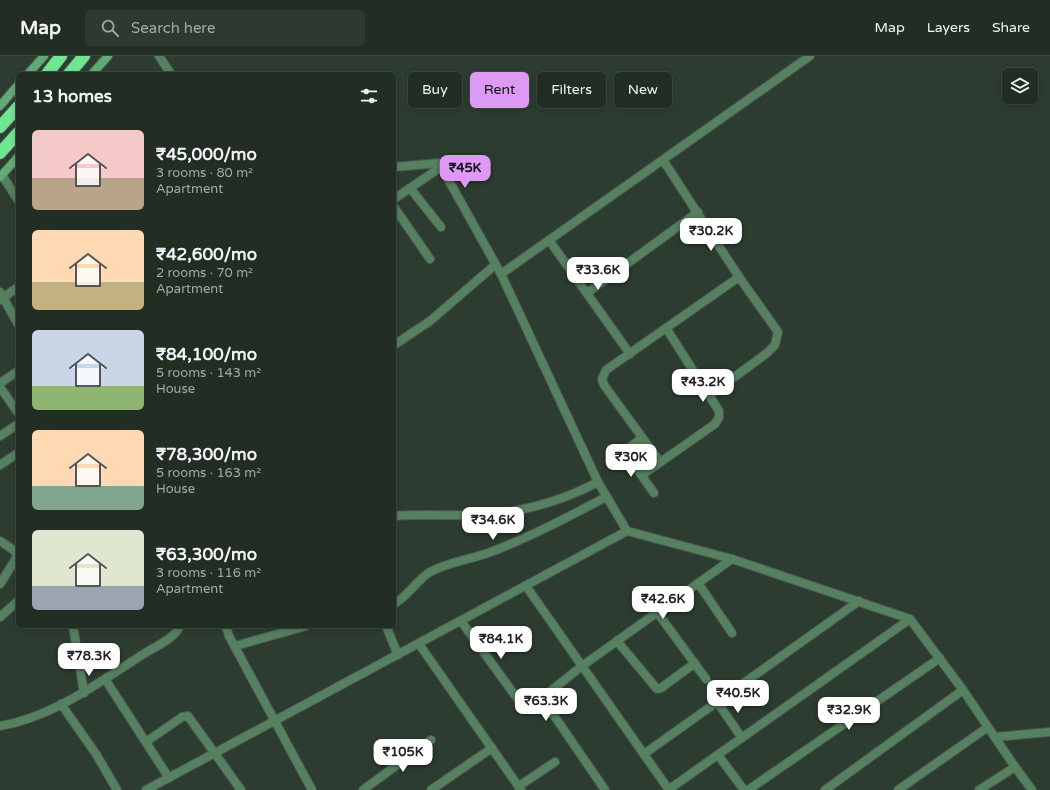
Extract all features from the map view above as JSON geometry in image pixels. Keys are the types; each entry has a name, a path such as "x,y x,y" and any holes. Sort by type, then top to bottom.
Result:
{"highway":[{"path":"49,72 62,56"},
{"path":"71,72 84,56"},
{"path":"2,124 16,109"},
{"path":"0,153 16,135"}],"street":[{"path":"30,72 44,56"},
{"path":"94,72 108,56"},
{"path":"159,56 170,72"},
{"path":"501,274 810,56"},
{"path":"0,106 16,87"},
{"path":"16,159 1,176 16,196"},
{"path":"662,160 778,332 778,339 767,354 710,395"},
{"path":"396,167 439,163 501,274 598,482 627,531 732,559 910,619 963,690 995,736 1014,767 1032,790"},
{"path":"396,198 441,167"},
{"path":"410,188 441,227"},
{"path":"396,210 430,259"},
{"path":"587,293 698,212"},
{"path":"549,240 630,354"},
{"path":"396,344 430,322 496,265"},
{"path":"660,462 604,385 602,379 606,370 740,277"},
{"path":"16,288 1,296 16,321"},
{"path":"642,475 715,424 719,417 719,411 710,395 666,328"},
{"path":"0,383 16,372"},
{"path":"0,387 16,410"},
{"path":"0,436 16,425"},
{"path":"611,462 642,438"},
{"path":"625,452 654,493"},
{"path":"0,465 16,454"},
{"path":"396,516 477,515 512,511 551,503 598,482"},
{"path":"396,603 401,600 416,583 429,573 442,567 483,556 519,541 606,497"},
{"path":"146,790 275,722 627,531"},
{"path":"0,541 15,551 16,554"},
{"path":"0,584 16,559"},
{"path":"461,621 522,705 530,705 542,698 582,666 732,559"},
{"path":"698,583 732,633"},
{"path":"526,586 668,790 910,619"},
{"path":"644,754 858,601"},
{"path":"0,617 16,603"},
{"path":"657,612 706,680"},
{"path":"74,628 84,692"},
{"path":"0,726 28,720 84,692 162,644 175,634 179,628"},
{"path":"227,628 235,646 312,790"},
{"path":"235,646 299,628"},
{"path":"387,628 398,655"},
{"path":"617,641 657,689 662,688 694,663"},
{"path":"419,644 520,788 556,762"},
{"path":"748,790 940,658"},
{"path":"105,679 169,778"},
{"path":"824,790 963,690"},
{"path":"542,698 605,790"},
{"path":"717,702 742,738"},
{"path":"61,704 96,754 117,790"},
{"path":"146,742 182,717 188,716 241,790"},
{"path":"898,790 988,726"},
{"path":"995,736 1050,732"},
{"path":"362,790 431,740"},
{"path":"431,790 492,748"},
{"path":"718,755 744,790"},
{"path":"979,790 1014,767"}]}
